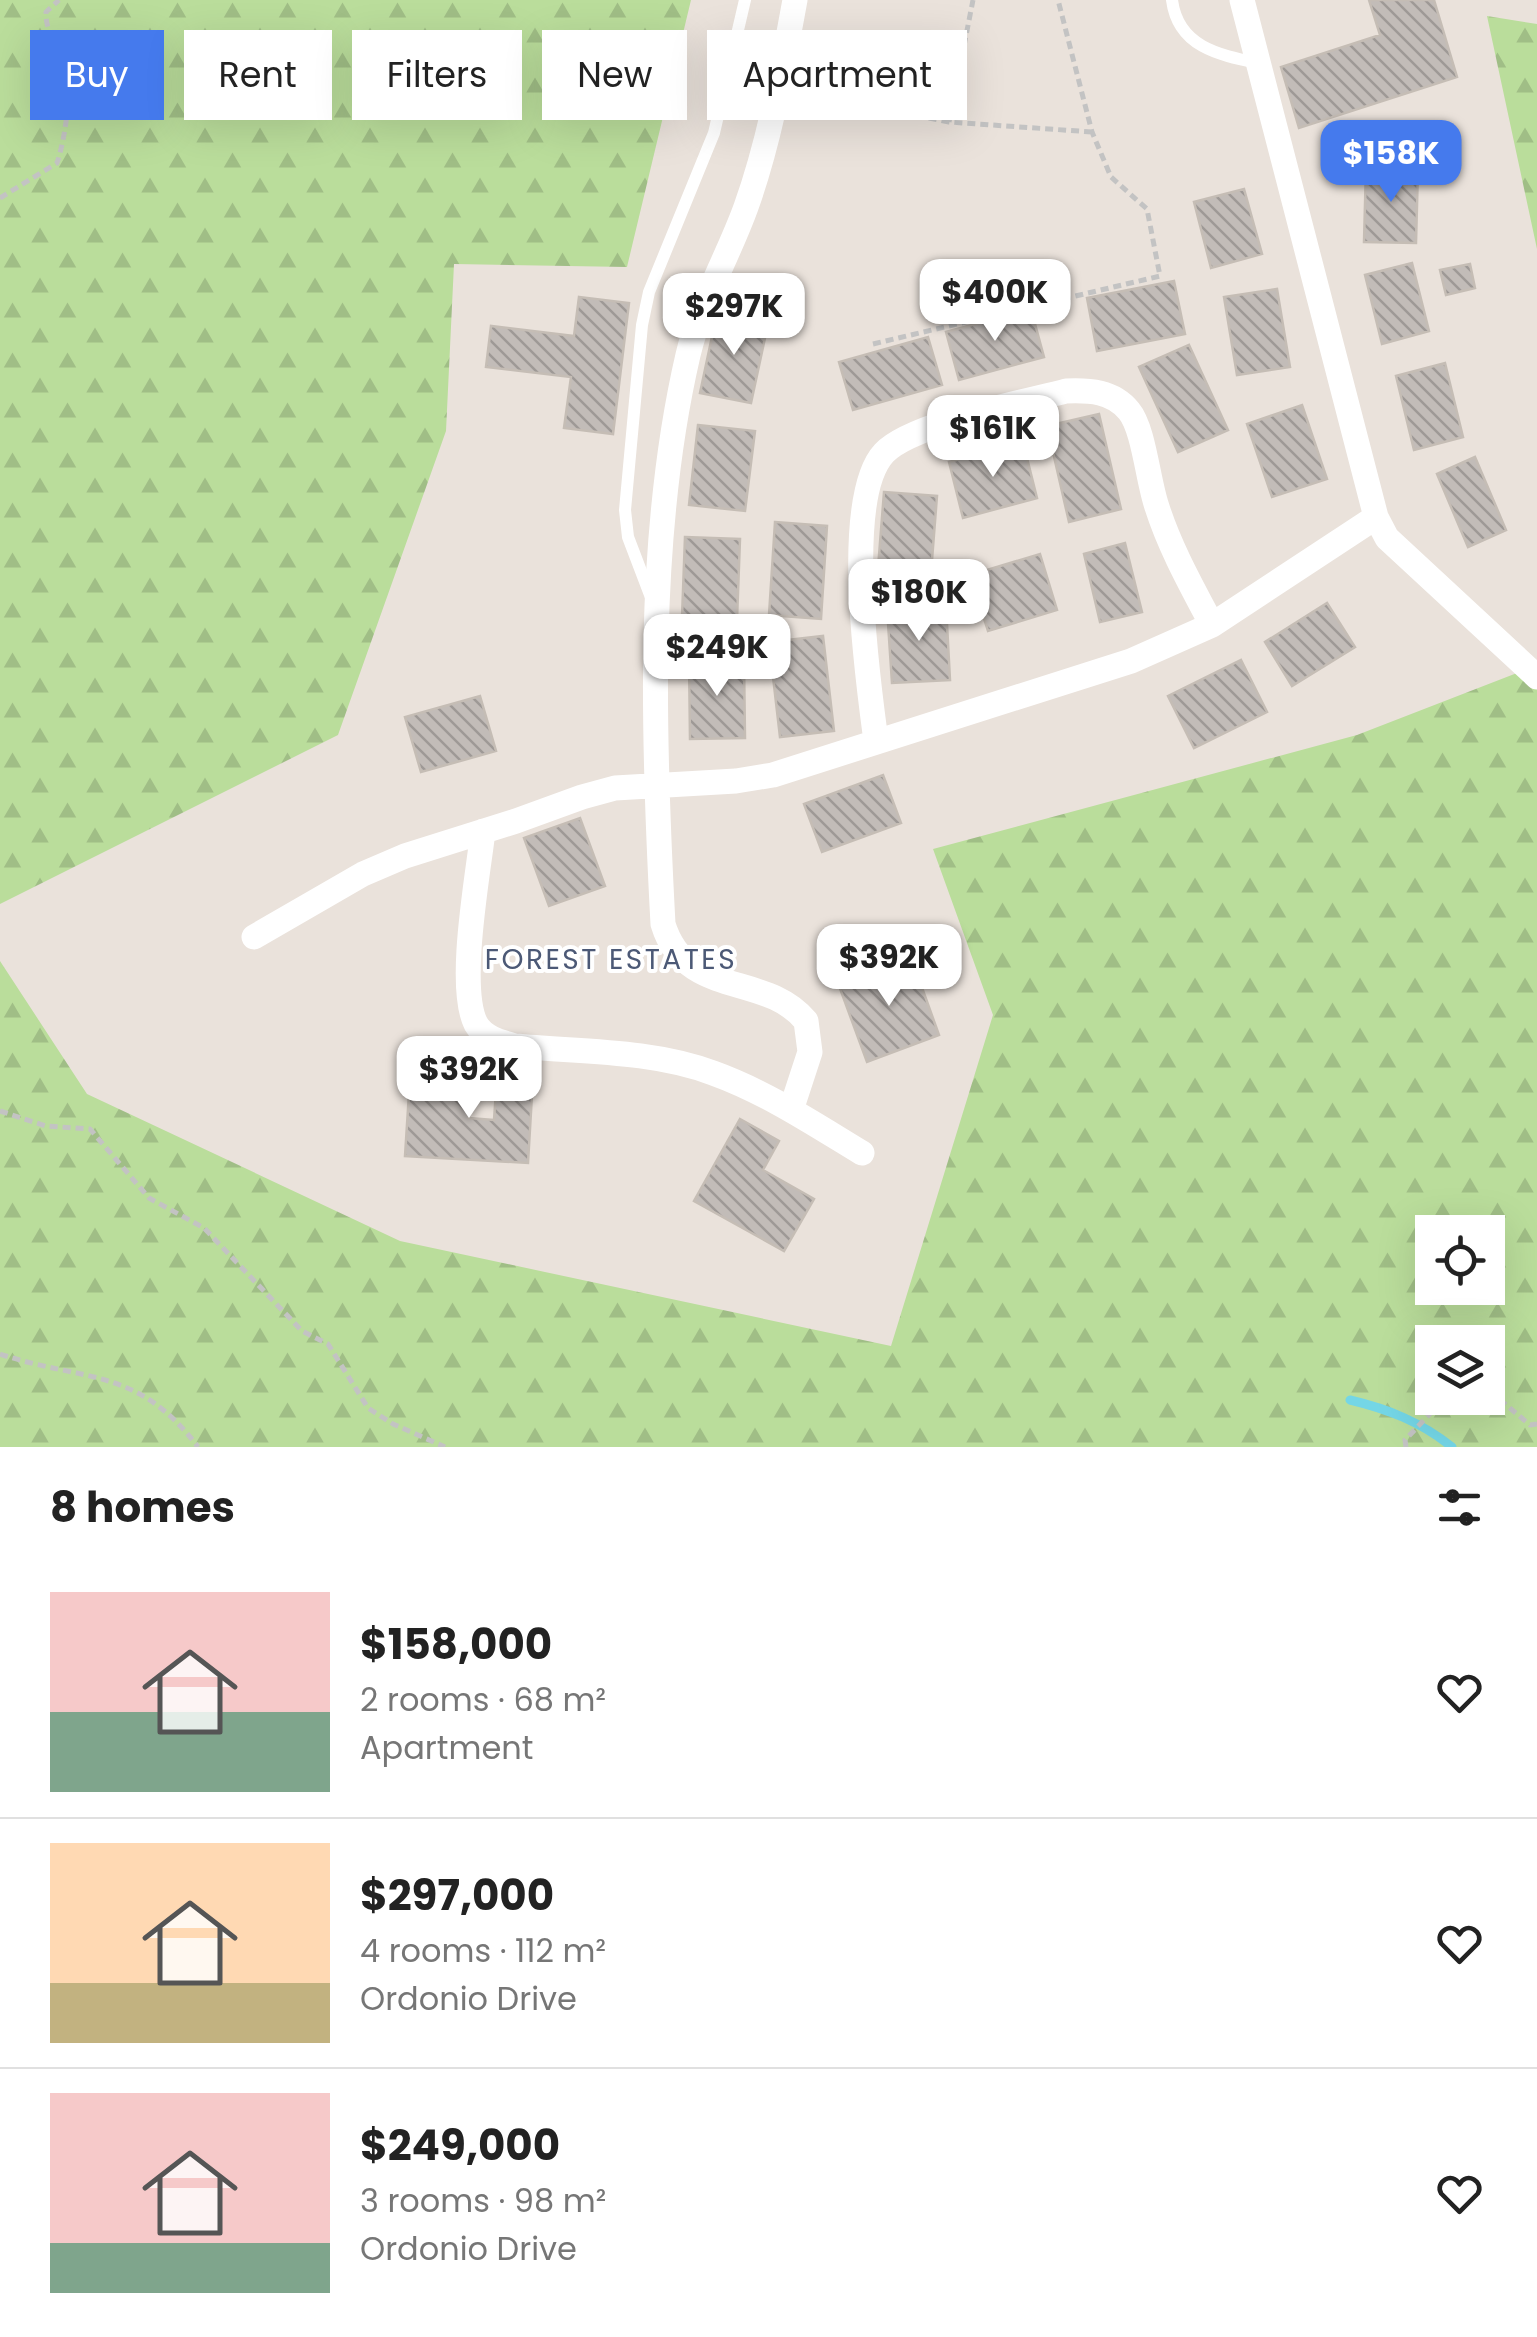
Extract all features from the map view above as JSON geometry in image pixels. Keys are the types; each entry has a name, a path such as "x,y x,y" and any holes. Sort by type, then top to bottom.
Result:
{"street":[{"path":"789,30 795,0"},
{"path":"1242,0 1376,517 1387,538 1537,678"},
{"path":"771,120 758,172 689,350 678,404 658,614 656,784 663,924 670,945 683,962 786,1003 806,1021 810,1052 791,1110"},
{"path":"876,741 860,588 866,503 870,476 885,452 912,435 1066,390 1090,390 1114,398 1131,413 1157,507 1212,626"},
{"path":"254,938 363,874 582,796 615,788 736,781 773,774 1131,662 1212,626 1376,517"},
{"path":"483,831 468,968 470,1004 477,1026 494,1040 516,1046 665,1060 711,1072 791,1110 862,1153"}],"lane":[{"path":"658,614 628,537 625,510 642,326 662,255 714,133 744,0"},
{"path":"1172,0 1189,39 1223,56 1260,64"}],"path":[{"path":"0,198 57,163 65,138 67,72 45,25 46,12 59,0"},
{"path":"949,122 972,0"},
{"path":"873,344 1160,276 1147,209 1112,177 1092,132 1058,0"},
{"path":"938,120 1092,132"},
{"path":"0,1111 46,1126 90,1129 148,1198 204,1228 302,1332 328,1344 368,1408 445,1447"},
{"path":"0,1354 92,1374 142,1394 177,1420 198,1447"},
{"path":"1505,1404 1530,1426 1537,1424"},
{"path":"1406,1444 1429,1415"}],"green space":[{"path":"0,0 691,0 684,30 542,30 542,120 662,120 627,267 454,264 446,431 338,735 0,904"},
{"path":"1487,16 1537,24 1537,249"},
{"path":"1527,669 1537,677 1537,1447 0,1447 0,961 87,1094 400,1241 891,1346 993,1015 933,849 1357,735"}],"building":[{"path":"1369,0 1434,0 1457,77 1299,128 1281,67 1380,35"},
{"path":"1366,167 1418,169 1416,243 1364,242"},
{"path":"1244,189 1262,254 1211,268 1194,202"},
{"path":"1412,263 1429,331 1382,344 1365,275"},
{"path":"1470,264 1475,288 1446,295 1440,270"},
{"path":"1174,281 1185,334 1097,351 1087,298"},
{"path":"1277,289 1290,367 1237,375 1224,297"},
{"path":"579,297 629,303 613,434 564,428 571,377 486,367 491,326 574,336"},
{"path":"1031,309 1044,357 959,380 946,332"},
{"path":"717,313 768,324 751,403 700,393"},
{"path":"928,337 942,385 853,410 839,362"},
{"path":"1189,345 1228,430 1178,452 1139,367"},
{"path":"1445,363 1463,437 1414,450 1396,376"},
{"path":"1302,405 1327,479 1272,497 1247,424"},
{"path":"1099,414 1121,509 1069,522 1047,426"},
{"path":"698,425 755,431 745,511 689,505"},
{"path":"1023,442 1037,498 963,518 949,462"},
{"path":"1475,457 1506,530 1468,547 1437,474"},
{"path":"884,492 937,496 931,573 878,568"},
{"path":"775,522 827,526 821,619 769,615"},
{"path":"685,537 740,539 737,620 682,617"},
{"path":"1125,543 1142,612 1100,622 1084,554"},
{"path":"1040,554 1057,610 988,631 970,575"},
{"path":"1327,603 1355,647 1292,686 1265,642"},
{"path":"946,605 950,680 892,683 887,608"},
{"path":"823,636 834,731 780,737 769,642"},
{"path":"689,659 744,659 745,738 690,739"},
{"path":"1241,660 1267,712 1194,748 1168,696"},
{"path":"480,696 496,751 421,772 405,717"},
{"path":"883,775 901,823 822,852 804,804"},
{"path":"580,818 605,886 549,906 524,838"},
{"path":"911,957 939,1035 867,1062 838,983"},
{"path":"497,1076 533,1078 528,1163 405,1156 410,1077 471,1081 469,1118 494,1120"},
{"path":"740,1119 779,1141 763,1170 814,1199 784,1251 694,1201"}],"waterway":[{"path":"1350,1400 1404,1418 1452,1447"}],"district":[{"name":"FOREST ESTATES","path":"611,959"}]}
